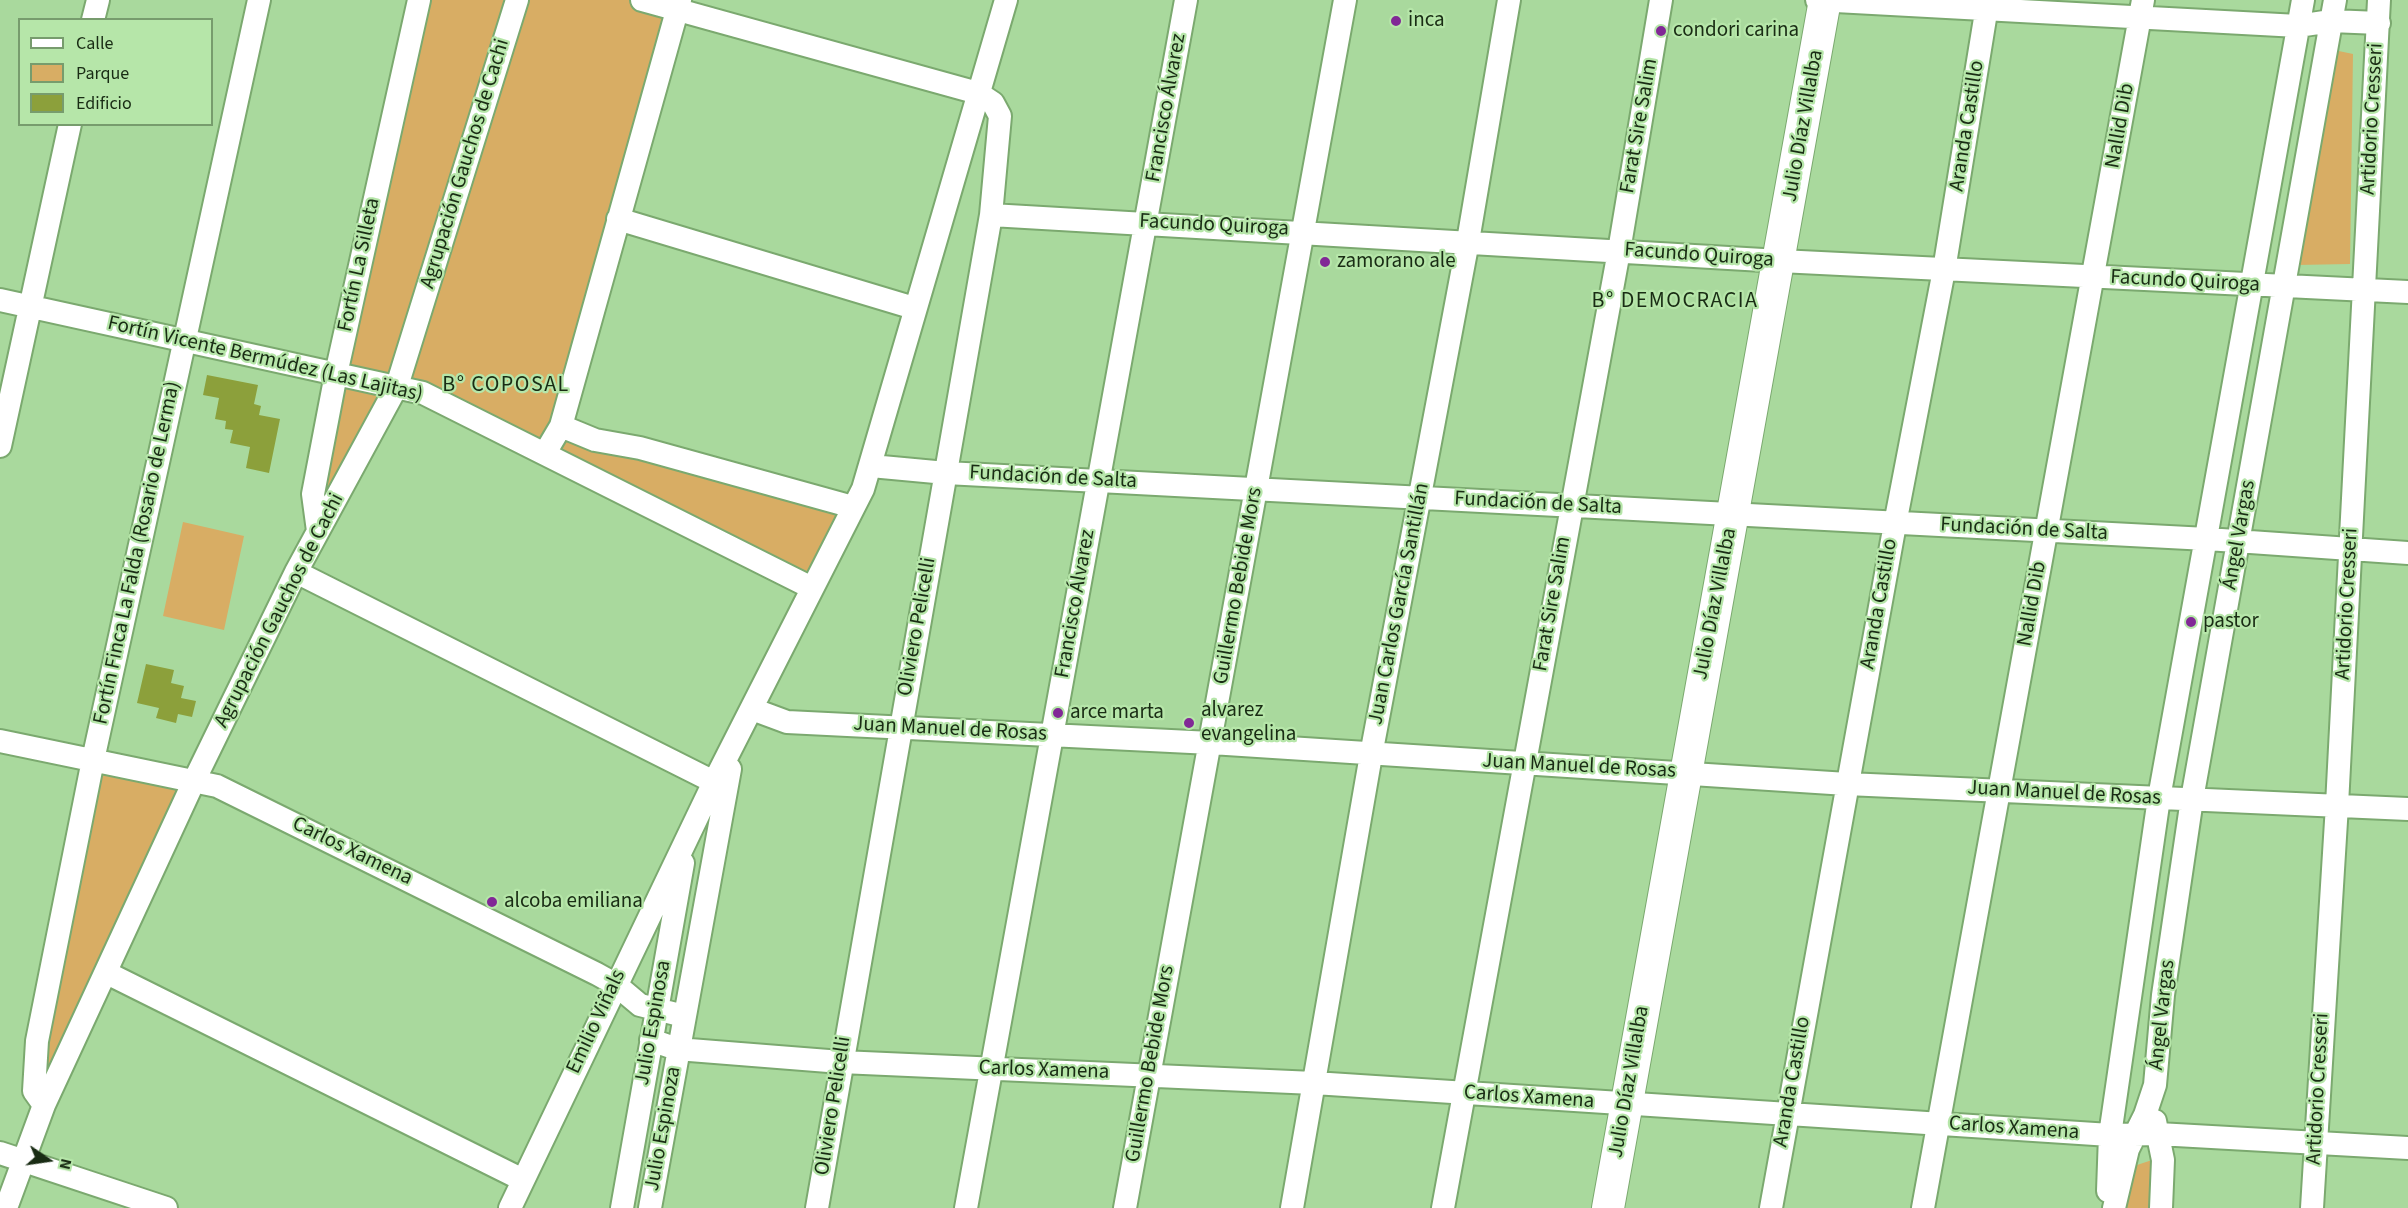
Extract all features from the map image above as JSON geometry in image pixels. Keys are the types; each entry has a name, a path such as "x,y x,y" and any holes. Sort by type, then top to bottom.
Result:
{"street":[{"path":"94,18 98,0"},
{"name":"Fortín Finca La Falda (Rosario de Lerma)","path":"44,1105 34,1091 37,1041 93,760 259,0"},
{"name":"Fortín La Silleta","path":"318,531 313,494 336,374 419,0"},
{"name":"Agrupación Gauchos de Cachi","path":"6,1208 44,1105 195,779 296,572 397,386 517,0"},
{"path":"642,0 679,5 978,93"},
{"path":"688,837 853,507 871,466 914,308 1006,0"},
{"name":"Francisco Álvarez","path":"966,1208 1186,0"},
{"name":"Guillermo Bebide Mors","path":"1125,1208 1346,0"},
{"name":"Juan Carlos García Santillán","path":"1292,1208 1371,755 1468,241 1509,0"},
{"name":"Farat Sire Salim","path":"1443,1208 1619,251 1661,0"},
{"path":"1817,0 2142,9 2298,26 2333,10 2379,23"},
{"name":"Julio Díaz Villalba","path":"1608,1208 1684,772 1780,261 1825,0"},
{"name":"Ángel Vargas","path":"2108,1208 2110,1135 2159,798 2303,0"},
{"name":"Artidorio Cresseri","path":"2312,1208 2337,805 2379,0"},
{"name":"Aranda Castillo","path":"1771,1208 1847,784 1944,270 1988,4"},
{"path":"545,453 561,426 679,5"},
{"name":"Nallid Dib","path":"1923,1208 2142,9"},
{"name":"Ángel Vargas","path":"2114,1208 2128,1149 2156,1085 2163,995 2192,799 2240,543 2333,10"},
{"name":"Oliviero Pelicelli","path":"817,1208 991,215 1000,116 993,103 978,93"},
{"path":"0,446 70,126"},
{"name":"Facundo Quiroga","path":"991,215 1147,222 1944,270 2408,292"},
{"path":"618,219 914,308"},
{"name":"Fortín Vicente Bermúdez (Las Lajitas)","path":"0,300 423,393 812,588"},
{"path":"561,426 595,440 640,448 853,507"},
{"name":"Fundación de Salta","path":"871,466 946,473 1420,497 1570,508 1732,514 2207,539 2350,551 2408,553"},
{"path":"296,572 714,782"},
{"name":"Juan Manuel de Rosas","path":"752,710 787,722 900,729 1211,743 1524,765 1684,772 1847,784 2408,809"},
{"name":"Carlos Xamena","path":"0,741 195,779 217,786 615,984 640,1005 684,1016"},
{"name":"Julio Espinosa","path":"677,1049 735,741"},
{"name":"Julio Espinosa","path":"622,1208 688,837"},
{"name":"Emilio Viñals","path":"510,1208 615,984 688,837"},
{"path":"106,973 523,1180"},
{"name":"Carlos Xamena","path":"651,1040 677,1049 841,1062 1314,1083 2110,1135 2157,1134 2408,1148"},
{"name":"Julio Espinoza","path":"650,1208 677,1049"},
{"path":"2156,1085 2154,1117 2163,1160 2161,1208"},
{"path":"0,1153 166,1208"}],"green space":[{"path":"419,0 642,0 677,10 561,426 853,507 812,588 398,386 318,531 336,374"},
{"path":"2334,50 2353,54 2350,264 2296,265"},
{"path":"183,522 244,536 224,630 163,616"},
{"path":"93,760 195,779 44,1105 34,1073"},
{"path":"2155,1159 2152,1208 2126,1208 2134,1166"}],"building":[{"path":"207,375 258,385 254,404 261,406 259,415 280,419 269,473 246,468 250,447 230,443 233,430 225,429 226,421 215,419 219,398 203,395"},
{"path":"146,664 174,670 171,683 184,686 181,698 196,701 192,717 178,714 176,723 156,718 159,708 137,703"}],"place":[{"name":"inca","path":"1396,21"},
{"name":"condori carina","path":"1661,31"},
{"name":"zamorano ale","path":"1325,262"},
{"name":"pastor","path":"2191,622"},
{"name":"arce marta","path":"1058,713"},
{"name":"alvarez evangelina","path":"1189,723"},
{"name":"alcoba emiliana","path":"492,902"}],"district":[{"name":"B° DEMOCRACIA","path":"1675,302"},
{"name":"B° COPOSAL","path":"506,386"}]}
